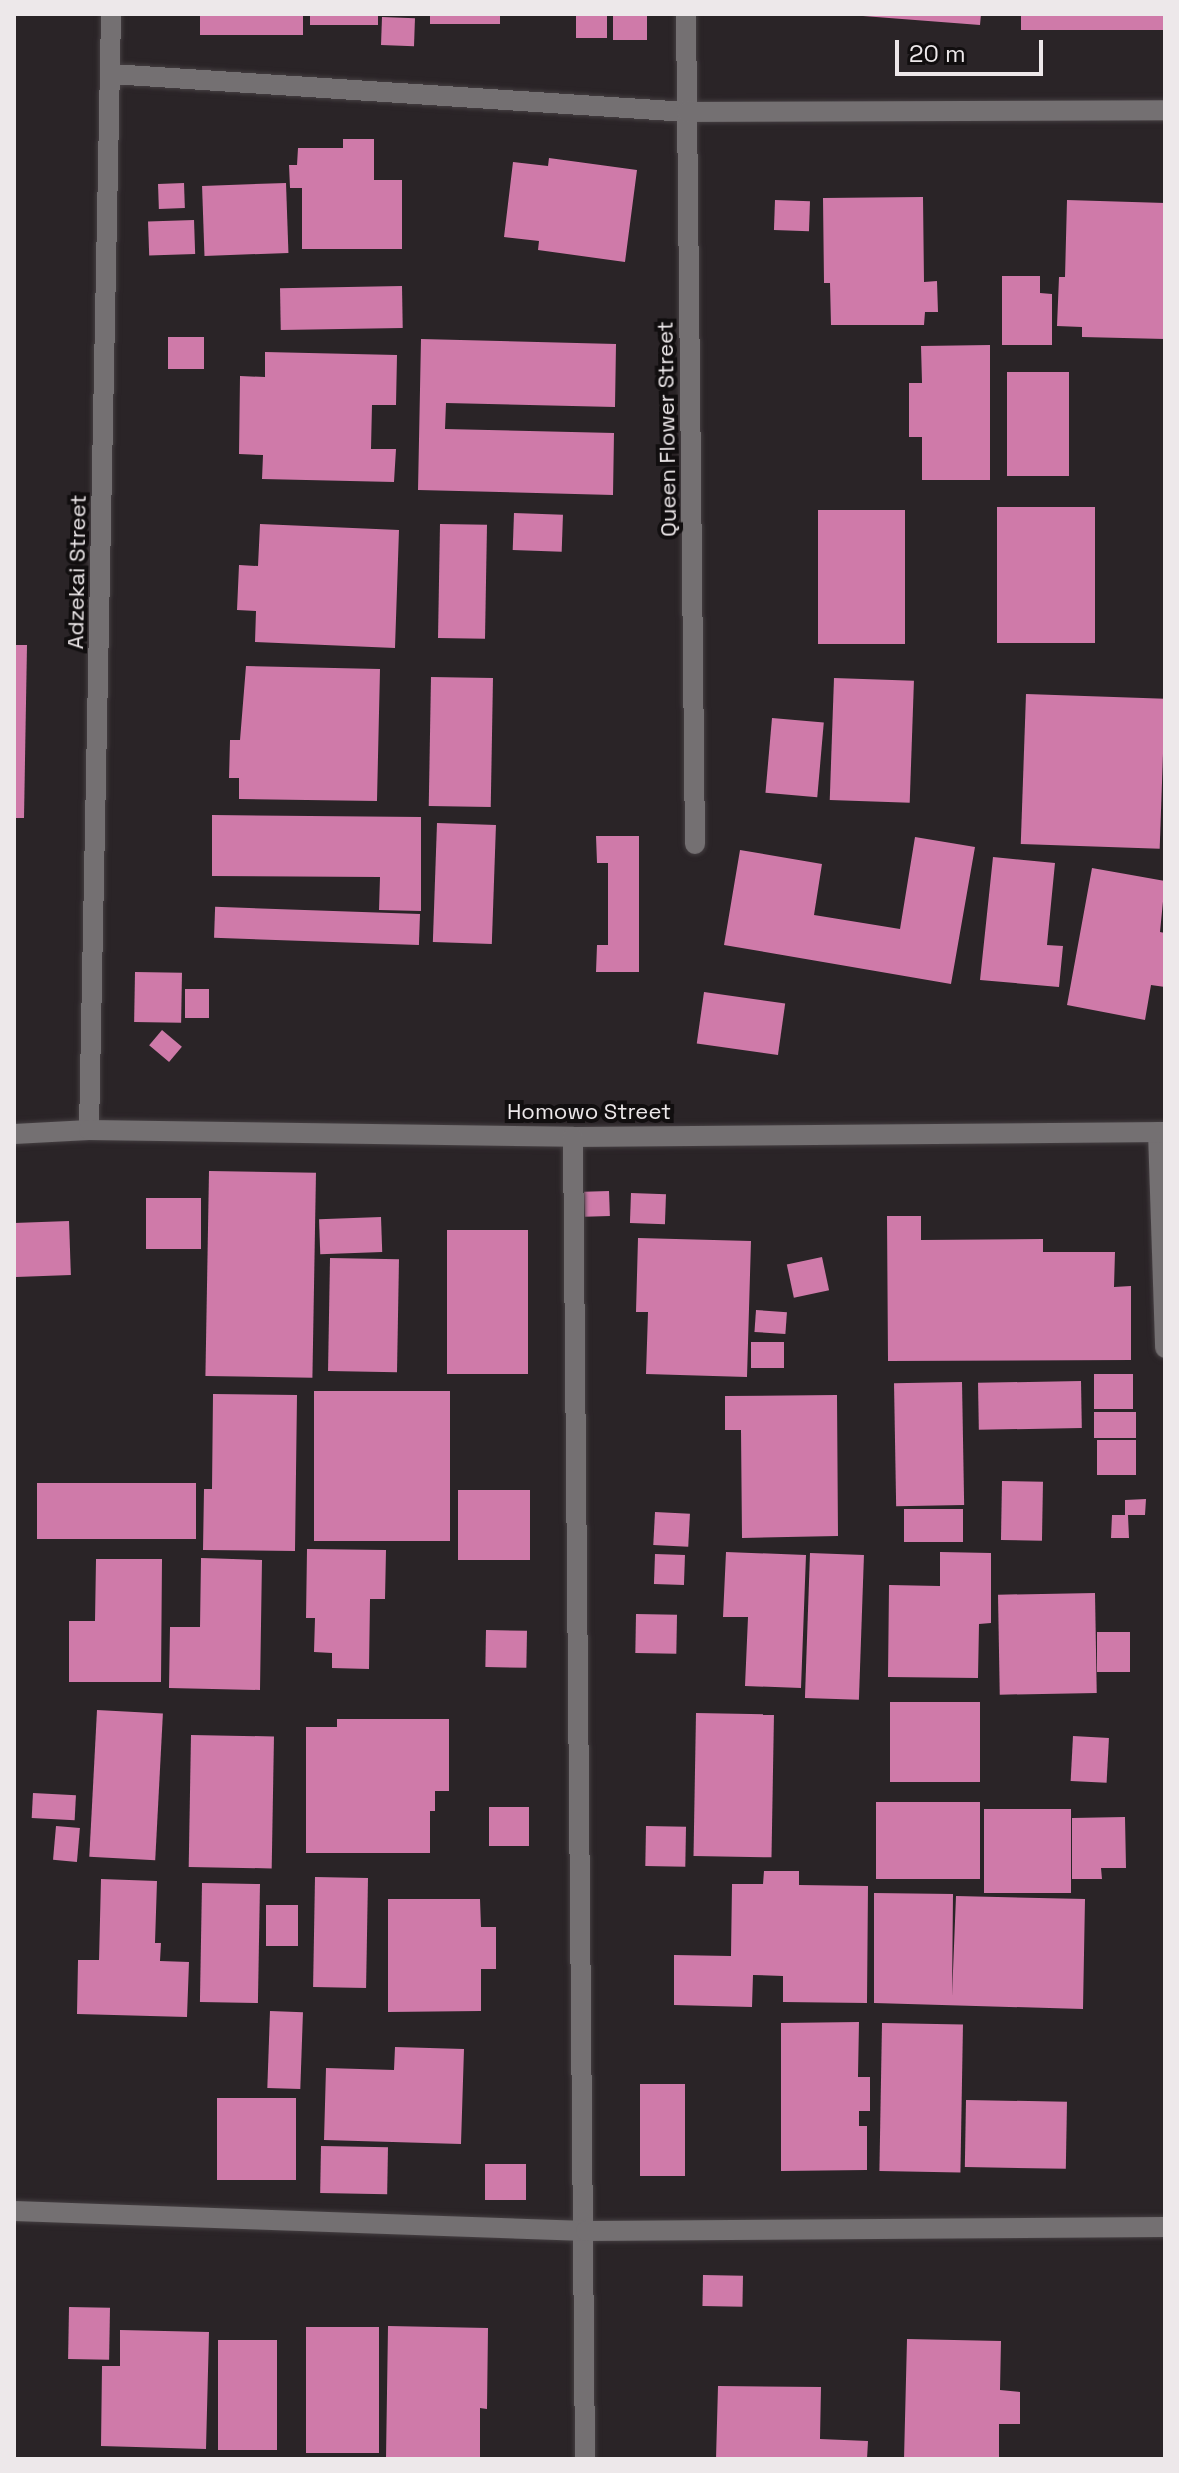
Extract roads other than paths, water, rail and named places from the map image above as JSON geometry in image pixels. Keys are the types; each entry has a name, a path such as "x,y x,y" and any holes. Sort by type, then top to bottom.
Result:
{"street":[{"name":"Adzekai Street","path":"89,1130 111,14"},
{"name":"Queen Flower Street","path":"686,14 695,844"},
{"path":"112,74 687,112 1165,110"},
{"name":"Homowo Street","path":"14,1134 89,1130 573,1137 1161,1132"},
{"path":"1161,1132 1165,1348"},
{"path":"573,1137 586,2231 585,2459"},
{"path":"14,2211 586,2231 1165,2227"}]}
